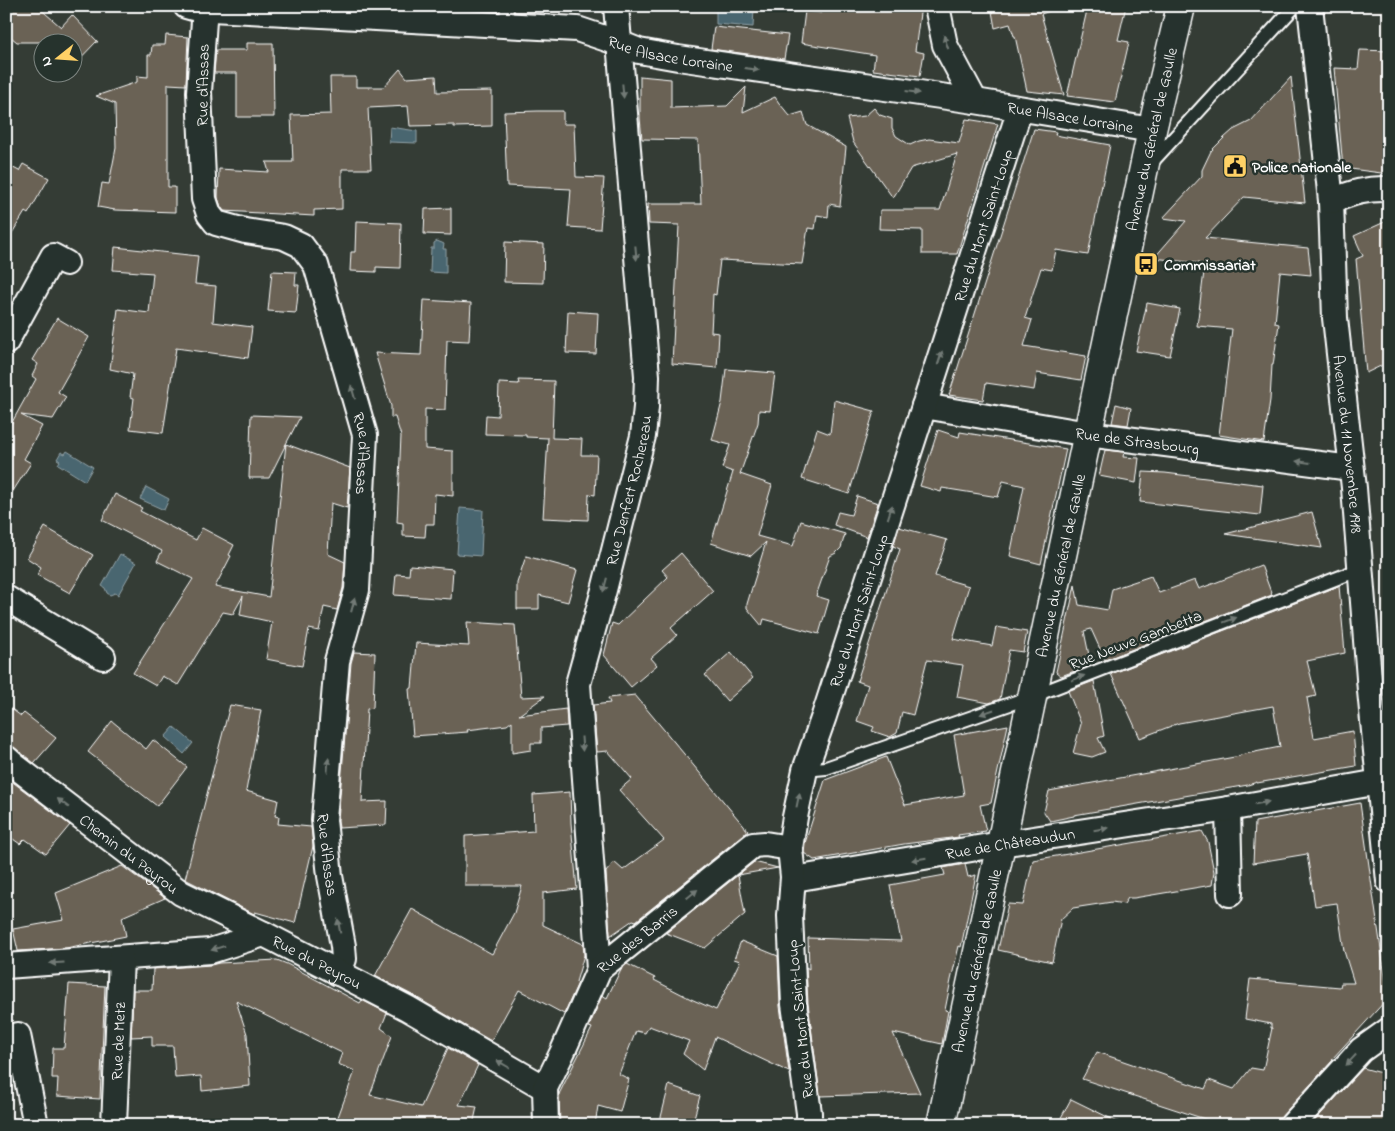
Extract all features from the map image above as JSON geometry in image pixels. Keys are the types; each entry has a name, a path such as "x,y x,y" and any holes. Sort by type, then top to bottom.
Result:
{"main road":[{"name":"Avenue du Général de Gaulle","path":"941,1125 1152,130 1181,6"}],"street":[{"name":"Rue Denfert Rochereau","path":"599,969 578,684 641,445 646,407 647,376 616,6"},
{"path":"937,6 945,45 975,101"},
{"name":"Avenue du 11 Novembre 1918","path":"1310,6 1331,201 1335,318 1354,488 1370,691 1389,881"},
{"name":"Rue Alsace Lorraine","path":"199,7 507,16 576,29 639,51 678,58 975,101 1152,130"},
{"name":"Rue d'Assas","path":"199,7 199,92 204,199 209,214 216,223 245,231 284,237 301,246 316,265 365,436 357,590 337,661 324,820 330,876 343,946 344,959 338,973"},
{"name":"Rue du Mont Saint-Loup","path":"809,1125 794,1004 790,916 793,877 790,848 795,817 805,770 1020,109"},
{"path":"1331,201 1355,192 1376,188 1389,189"},
{"path":"6,342 53,256 66,263"},
{"name":"Rue de Strasbourg","path":"924,406 1088,434 1351,468"},
{"path":"6,598 103,657"},
{"name":"Chemin du Peyrou","path":"6,758 181,893 264,934"},
{"name":"Rue de Châteaudun","path":"793,877 800,878 1001,844 1228,809 1379,782"},
{"path":"1228,809 1230,894"},
{"name":"Rue des Barris","path":"546,1125 545,1088 563,1052 599,969 753,845 765,844 790,848"},
{"name":"Rue du Peyrou","path":"6,966 210,951 264,934 407,1008 545,1088"},
{"name":"Rue de Metz","path":"114,1125 121,958"},
{"path":"1292,1125 1361,1050 1389,1030"},
{"path":"6,1038 18,1035 36,1125"}],"lane":[{"path":"1144,171 1295,6"},
{"name":"Rue Neuve Gambetta","path":"805,770 826,768 1033,696 1361,569"}],"water":[{"path":"712,6 754,8 753,27 716,24 716,11"},
{"path":"390,127 417,131 417,143 389,142"},
{"path":"437,241 444,244 443,249 446,249 446,273 430,272 431,248 434,248 434,243"},
{"path":"67,451 93,467 85,481 58,464 60,461 57,459 61,452 65,454"},
{"path":"146,487 169,499 164,510 140,499"},
{"path":"460,508 483,510 481,556 457,554"},
{"path":"120,554 136,563 118,595 115,593 110,595 102,586"},
{"path":"174,727 193,743 184,754 165,737"}],"building":[{"path":"6,6 37,6 61,27 72,15 98,42 82,57 82,32 32,32 32,42 17,42 6,33"},
{"path":"821,6 921,6 915,51 924,53 920,76 873,70 875,55 801,43 805,11 821,13"},
{"path":"991,6 1050,6 1050,11 1041,14 1064,95 1027,91 1015,36 1010,24 995,28"},
{"path":"1088,6 1126,6 1118,40 1129,42 1115,102 1067,96"},
{"path":"714,27 788,35 784,59 711,49"},
{"path":"166,35 188,37 186,85 168,84 168,187 175,187 175,212 115,210 98,207 102,183 109,184 116,148 115,104 96,96 137,82 137,76 148,77 148,55 151,55 152,45 165,45"},
{"path":"247,43 273,43 274,117 237,117 237,73 214,73 216,50 247,50"},
{"path":"1360,50 1389,51 1389,174 1343,168 1334,68 1358,69"},
{"path":"400,69 407,78 436,76 437,92 492,91 492,126 410,126 408,106 368,108 371,169 342,169 342,209 314,210 314,216 224,211 218,198 219,169 269,172 266,162 293,162 291,115 331,114 330,77 356,77 356,87 384,87"},
{"path":"640,76 671,79 671,108 727,106 746,87 743,112 775,97 790,116 803,112 807,125 846,147 840,206 829,204 828,217 817,215 815,229 808,228 802,264 720,260 716,295 713,294 711,332 719,333 717,368 672,364 679,225 649,224 648,204 701,204 698,140 642,139"},
{"path":"1291,77 1305,203 1244,197 1205,238 1308,248 1311,275 1280,272 1275,323 1279,324 1272,365 1270,400 1264,442 1219,435 1232,329 1197,326 1205,264 1154,258 1186,221 1163,218 1202,176 1202,170 1211,151 1233,130 1251,121"},
{"path":"874,108 880,115 892,119 892,128 896,136 910,145 929,139 959,143 966,119 998,124 957,254 922,254 922,230 879,229 880,210 940,210 957,154 911,168 893,198 853,142 847,118 865,116"},
{"path":"563,111 563,124 574,124 576,177 604,178 600,229 568,227 571,189 507,186 504,112"},
{"path":"1034,129 1056,132 1055,135 1110,145 1088,255 1056,250 1052,270 1041,268 1025,318 1032,320 1024,346 1086,356 1081,380 1037,373 1034,390 986,383 983,400 949,395"},
{"path":"6,164 19,171 23,164 49,178 28,214 25,212 6,243"},
{"path":"451,208 451,235 424,234 425,209"},
{"path":"1389,220 1389,362 1366,373 1356,259 1363,256 1354,236"},
{"path":"356,221 401,223 400,268 376,267 376,272 350,271 351,252 355,252"},
{"path":"505,242 544,244 543,283 504,282"},
{"path":"115,247 198,256 195,284 216,286 213,322 252,327 248,358 176,348 163,433 130,429 134,398 130,397 133,374 110,369 118,309 149,313 153,273 113,270"},
{"path":"272,271 296,272 295,285 299,285 296,313 268,311"},
{"path":"424,300 471,303 469,341 447,340 445,410 425,409 425,449 453,451 453,496 435,494 434,524 426,524 425,537 403,536 403,523 397,522 401,436 395,417 391,417 391,406 375,353 421,355"},
{"path":"1147,303 1180,309 1170,356 1136,351"},
{"path":"568,311 598,313 596,354 566,353"},
{"path":"57,318 89,337 58,392 66,397 53,419 21,415 42,426 24,459 31,463 6,502 6,433 36,379 32,376 38,364 32,360"},
{"path":"726,369 775,373 770,411 759,410 758,423 740,474 772,485 757,536 793,546 801,521 845,534 841,548 830,556 816,596 829,600 819,634 764,619 762,626 747,608 766,542 751,556 711,543 733,472 722,468 730,445 712,440 722,402"},
{"path":"518,380 554,381 552,438 582,439 581,455 597,455 595,495 589,494 588,520 543,518 548,438 526,437 526,435 485,434 486,415 498,416 499,383 519,384"},
{"path":"834,400 874,411 849,494 802,479 817,429 830,434"},
{"path":"1116,404 1131,408 1128,425 1112,423"},
{"path":"251,415 300,417 269,478 249,478"},
{"path":"938,430 959,437 960,432 1066,449 1041,564 1010,556 1024,486 1003,481 998,497 942,488 941,492 920,486"},
{"path":"286,444 350,468 347,508 331,503 328,554 345,562 343,588 337,610 324,607 319,631 309,629 302,666 266,659 272,622 240,615 243,596 233,614 223,612 178,685 162,676 156,686 133,673 193,579 157,561 162,551 102,520 115,494 142,508 140,511 196,540 202,528 234,545 229,555 231,556 215,587 269,597"},
{"path":"1105,450 1124,452 1123,457 1139,458 1136,483 1099,476"},
{"path":"1143,472 1263,485 1260,515 1140,502"},
{"path":"857,496 878,503 867,537 834,525 838,512 851,515"},
{"path":"1312,512 1322,548 1225,534"},
{"path":"45,527 93,555 70,593 37,575 41,567 27,558"},
{"path":"899,527 947,540 935,576 969,586 953,639 992,646 996,627 1027,632 1023,652 1009,650 1000,699 989,703 957,697 963,665 927,660 913,715 902,712 897,733 890,737 872,731 874,727 857,721 868,685 857,681 900,549 893,546"},
{"path":"681,553 713,591 671,628 677,635 651,658 657,665 631,687 604,655 612,623 618,625 668,577 662,570"},
{"path":"526,556 577,570 568,602 539,595 539,609 517,609 517,583"},
{"path":"410,565 453,569 451,599 394,595 396,574 409,575"},
{"path":"1261,565 1272,595 1105,660 1091,629 1084,631 1091,665 1061,676 1056,672 1075,585 1079,605 1108,610 1112,589 1151,576 1159,593 1195,580 1199,589"},
{"path":"1339,586 1345,653 1307,661 1316,696 1307,698 1314,738 1353,731 1356,766 1257,782 1050,821 1044,812 1049,791 1280,747 1273,706 1179,723 1140,738 1111,674"},
{"path":"467,622 515,625 521,697 545,696 519,715 566,709 567,726 541,728 541,743 531,743 531,750 512,753 512,721 507,725 467,730 468,732 413,736 409,689 412,688 416,643 469,646"},
{"path":"354,652 375,653 373,708 367,709 362,802 387,801 386,825 339,828 338,820 351,663"},
{"path":"731,652 753,678 727,701 705,675"},
{"path":"1094,681 1104,736 1098,738 1105,752 1092,757 1073,753 1081,724 1068,691"},
{"path":"635,695 748,831 636,921 633,920 610,936 606,872 614,862 623,870 664,840 619,790 632,779 608,751 597,752 593,705 610,703 608,698"},
{"path":"6,705 21,716 24,713 56,738 34,763 15,748 6,745"},
{"path":"230,705 261,710 246,791 278,800 275,816 279,817 278,824 311,827 313,846 295,923 255,912 254,914 185,879"},
{"path":"112,721 146,749 153,740 187,767 157,806 88,752"},
{"path":"1008,725 991,803 980,805 986,831 814,860 804,853 805,843 825,780 886,757 905,805 964,795 954,735"},
{"path":"6,777 70,825 46,854 25,839 20,844 6,834"},
{"path":"570,792 577,889 543,893 543,925 583,944 584,955 576,982 578,983 564,1014 519,990 491,1041 414,996 375,976 412,909 492,954 514,913 522,886 465,886 465,836 534,831 533,795"},
{"path":"1360,803 1388,998 1282,1116 1279,1125 1223,1125 1082,1079 1097,1052 1205,1089 1209,1080 1234,1089 1251,1068 1263,1070 1272,1028 1271,1024 1245,1019 1250,979 1340,987 1341,983 1354,983 1344,951 1337,903 1315,906 1307,854 1253,863 1255,822"},
{"path":"1202,831 1208,842 1214,872 1212,885 1128,898 1124,904 1112,902 1073,908 1061,919 1052,962 998,950 1008,904 1023,905 1033,860"},
{"path":"754,862 778,868 738,875 745,914 705,948 666,933"},
{"path":"965,864 968,877 976,875 961,947 959,946 951,980 945,1010 948,1011 942,1044 893,1033 920,1093 820,1096 808,1003 806,967 809,969 808,938 901,941 890,885 945,875 943,868"},
{"path":"122,866 165,898 122,917 126,936 66,948 18,951 13,929 64,920 56,893"},
{"path":"741,941 778,956 780,1006 789,1072 715,1037 703,1070 683,1054 689,1041 649,1026 645,1033 636,1031 619,1074 629,1079 620,1112 598,1106 595,1125 560,1125 559,1094 592,1028 589,1027 602,995 607,998 621,969 627,964 655,978 654,980 716,1010 740,961 734,959"},
{"path":"277,960 360,1003 362,1000 387,1013 381,1028 392,1036 370,1095 421,1107 448,1048 478,1065 459,1105 477,1107 473,1125 335,1125 355,1071 338,1064 342,1053 236,1001 247,1034 250,1086 202,1091 201,1076 175,1078 173,1046 152,1046 152,1036 131,1037 133,990 152,990 153,969"},
{"path":"69,984 105,986 100,1099 57,1096 58,1078 52,1078 53,1048 64,1048"},
{"path":"1363,1068 1389,1075 1389,1125 1311,1125"},
{"path":"669,1085 700,1096 692,1125 659,1125"},
{"path":"1071,1099 1124,1125 1057,1125"}],"place":[{"name":"Police nationale","path":"1235,166"},
{"name":"Commissariat","path":"1146,264"}]}
